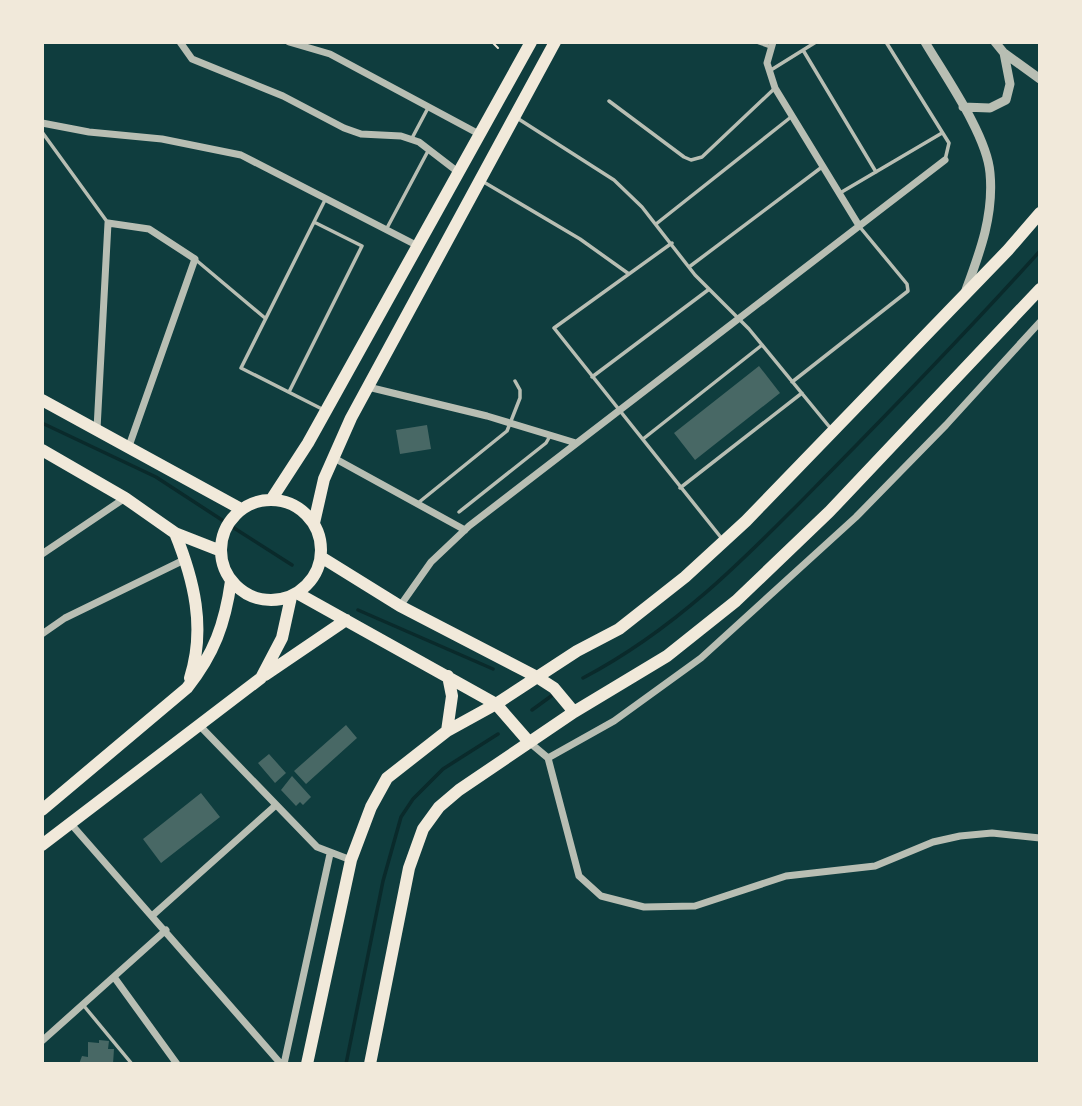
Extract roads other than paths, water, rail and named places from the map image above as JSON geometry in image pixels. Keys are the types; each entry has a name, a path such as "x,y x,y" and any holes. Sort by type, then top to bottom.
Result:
{"main road":[{"path":"271,500 326,411 531,42"},
{"path":"314,523 324,480 368,387 555,42"},
{"path":"307,1064 351,860 371,807 387,778 447,731 496,704 577,651 619,629 724,542 834,431 1040,213"},
{"path":"370,1064 409,867 423,829 448,798 574,712 667,656 768,572 838,503 1040,289"},
{"path":"42,400 241,509"},
{"path":"42,450 125,498 175,533 220,551"},
{"path":"271,500 287,502 302,510 314,523 320,539 321,557 316,573 294,595 274,601 257,599 242,592 231,581 223,567 220,551 223,535 241,509 255,502 271,500"},
{"path":"175,533 194,589 198,625 197,656 187,688"},
{"path":"321,557 400,606 537,677 554,688 574,712"},
{"path":"42,810 187,688 207,663 220,636 231,581"},
{"path":"294,595 346,620 496,704 529,742"},
{"path":"261,678 282,638 294,595"},
{"path":"42,845 261,678 346,620"},
{"path":"447,731 452,696 448,676"}],"street":[{"path":"180,42 192,58 283,96 344,128 361,134 401,136 411,140 429,149 458,172"},
{"path":"289,42 330,54 479,134"},
{"path":"925,42 973,123 990,171 989,218 963,296"},
{"path":"995,42 1004,53 1040,79"},
{"path":"772,44 767,63 775,88 858,224"},
{"path":"963,107 990,108 1006,100 1010,84 1004,53"},
{"path":"42,123 89,132 162,139 241,155 418,246"},
{"path":"400,606 431,562 465,530 858,224 945,160"},
{"path":"97,429 108,223 149,229 195,259 129,446"},
{"path":"548,758 625,714 701,658 856,517 946,425 1040,322"},
{"path":"368,387 510,423 576,443"},
{"path":"334,458 465,530"},
{"path":"42,554 125,498"},
{"path":"42,634 65,618 186,559"},
{"path":"200,726 317,847 351,860"},
{"path":"529,742 548,758 579,876 601,896 644,907 695,906 786,876 875,866 933,842 960,836 992,833 1040,838"},
{"path":"153,915 276,805"},
{"path":"71,824 283,1064"},
{"path":"283,1064 330,854"},
{"path":"42,1041 166,930"},
{"path":"114,977 177,1064"}],"lane":[{"path":"757,42 772,44"},
{"path":"769,72 816,42"},
{"path":"886,42 942,133 949,147 945,160"},
{"path":"803,50 876,172"},
{"path":"609,101 684,157 695,160 702,157 775,88"},
{"path":"411,140 429,108"},
{"path":"515,116 614,180 672,243 708,290 762,345 834,431"},
{"path":"656,225 792,116"},
{"path":"42,132 108,223"},
{"path":"840,193 942,133"},
{"path":"387,228 429,149"},
{"path":"689,268 824,166"},
{"path":"480,180 543,220 580,239 629,275"},
{"path":"326,198 241,368 326,411"},
{"path":"289,392 362,246 314,222"},
{"path":"792,382 908,291 907,284 858,224"},
{"path":"672,243 554,328 724,542"},
{"path":"195,259 265,319"},
{"path":"593,377 708,290"},
{"path":"642,440 762,345"},
{"path":"418,503 507,431 520,390 515,381"},
{"path":"680,488 802,393"},
{"path":"459,512 546,443 551,435"},
{"path":"83,1004 132,1064"}],"waterway":[{"path":"583,678 653,635 745,557 910,390 1040,251"},
{"path":"42,423 156,477 222,520"},
{"path":"234,528 292,565"},
{"path":"358,610 493,669"},
{"path":"532,710 554,694"},
{"path":"346,1064 383,881 401,817 413,799 443,769 498,734"}]}
